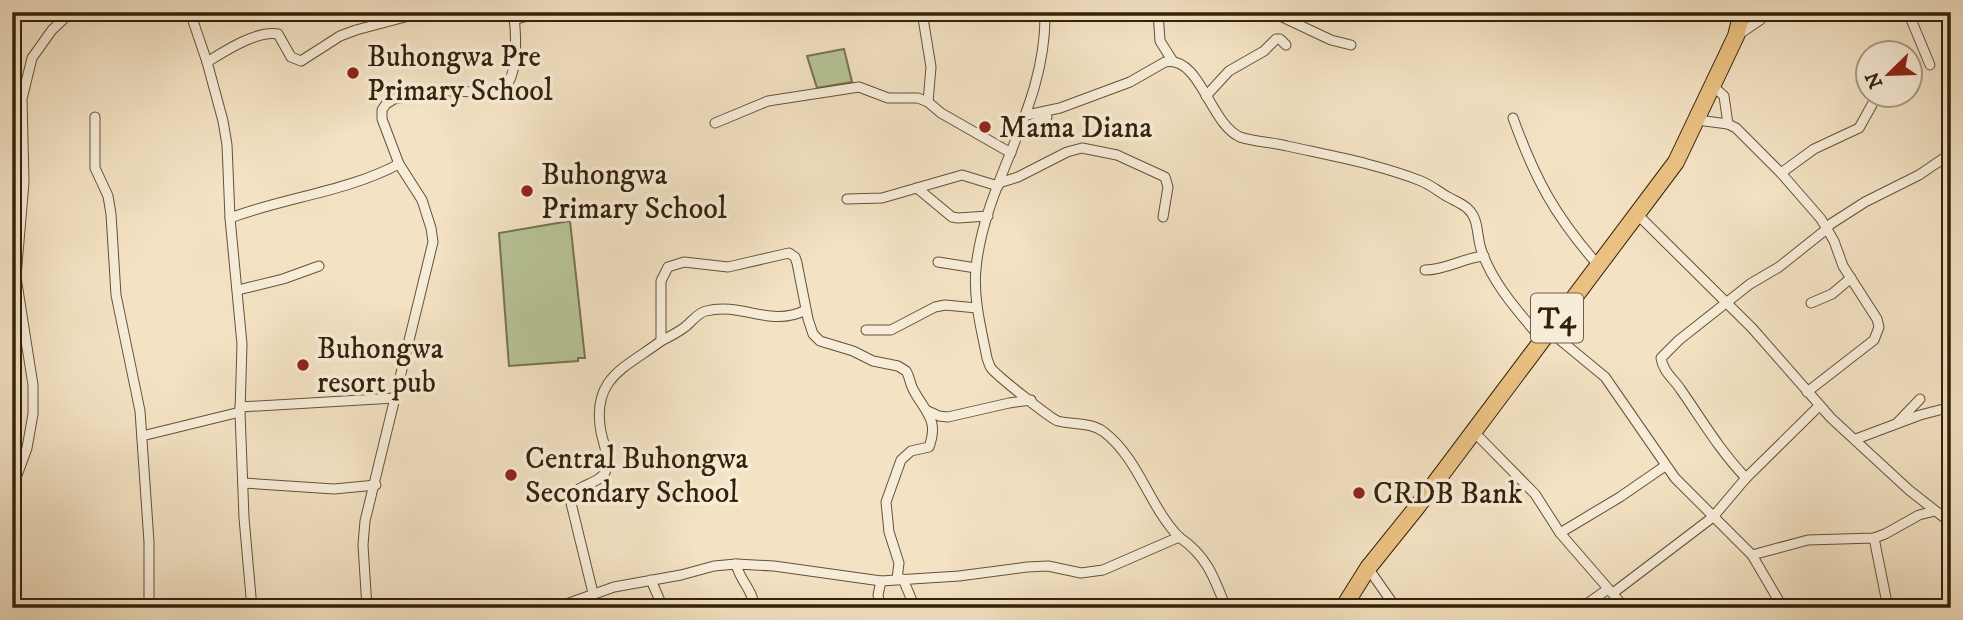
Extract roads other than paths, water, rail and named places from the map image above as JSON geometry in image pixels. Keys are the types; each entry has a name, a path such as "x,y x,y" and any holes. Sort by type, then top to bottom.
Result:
{"highway":[{"name":"T4","path":"1343,608 1368,568 1417,507 1676,162 1736,36 1742,12"}],"street":[{"path":"12,489 27,448 33,414 33,385 17,317 14,251 17,193 23,166 22,99 28,70 45,40 61,19 71,12"},
{"path":"205,12 191,15 223,121 230,174 230,218 242,344 240,409 244,518 252,608"},
{"path":"207,62 250,38 272,33 278,34 291,57 301,61 340,36 424,12"},
{"path":"367,608 363,545 365,522 433,242 422,200 399,164 382,119 382,110 394,99 449,91 488,92 505,86 512,75 515,52 513,16 539,12"},
{"path":"928,102 931,67 922,15 946,12"},
{"path":"1045,12 1042,57 1027,115 988,216 976,268 977,308 987,358 991,368 1050,417 1091,425 1106,434 1138,473 1166,524 1179,537 1195,547 1209,566 1226,608"},
{"path":"1158,12 1160,41 1172,60 1180,63 1196,77 1218,115 1239,136 1364,163 1424,182 1465,206 1472,213 1484,256 1502,290 1545,335 1575,350 1605,377 1665,466 1752,555 1783,608"},
{"path":"1252,12 1258,16 1278,15 1331,40 1351,45"},
{"path":"1736,36 1760,20 1766,12"},
{"path":"1908,12 1930,65"},
{"path":"1206,96 1229,71 1264,51 1273,41 1280,39 1286,45"},
{"path":"1027,115 1083,100 1130,82 1159,64 1172,60"},
{"path":"1713,86 1724,96 1728,124"},
{"path":"715,123 768,101 859,87 888,98 918,98 928,102 940,113 1011,153"},
{"path":"1781,173 1814,149 1859,128 1870,108"},
{"path":"95,117 95,169 107,196 111,215 116,295 140,411 149,542 149,608"},
{"path":"1021,129 1047,117"},
{"path":"1513,118 1550,203 1572,235 1598,265"},
{"path":"1697,120 1728,124 1743,135 1781,173 1827,228 1851,278 1877,319 1878,335 1807,392"},
{"path":"848,199 873,200 962,175 999,184 1027,174 1075,149 1101,150 1165,177 1168,187 1163,217"},
{"path":"12,153 23,166"},
{"path":"1746,478 1715,441 1662,362 1666,351 1750,284 1779,267 1827,228 1865,202 1920,175 1947,156"},
{"path":"230,218 260,207 350,185 399,164"},
{"path":"916,188 952,216 988,216"},
{"path":"1637,214 1728,303 1819,406 1909,490 1951,523"},
{"path":"661,341 661,281 668,267 684,262 728,267 789,253 795,257 797,263 813,334 820,341 906,371 914,391 928,411 932,427 929,447 912,451 901,460 886,502 889,531 899,563 900,579 915,608"},
{"path":"1425,270 1484,256"},
{"path":"938,262 976,268"},
{"path":"238,290 283,279 319,266"},
{"path":"1811,303 1832,294 1851,278"},
{"path":"866,331 891,330 945,305 977,308"},
{"path":"593,593 570,499 578,489 606,471 607,463 598,415 606,386 622,367 687,326 703,311 737,309 784,318 806,310"},
{"path":"142,436 240,409 395,398"},
{"path":"1896,424 1920,399"},
{"path":"928,411 948,417 1031,400"},
{"path":"1581,608 1611,591 1713,517 1746,478 1819,406"},
{"path":"1856,439 1951,407"},
{"path":"1473,431 1535,494 1560,533 1625,608"},
{"path":"1560,533 1665,466"},
{"path":"243,483 334,489 376,485"},
{"path":"1752,555 1808,540 1874,538 1919,515 1935,511"},
{"path":"555,608 614,587 681,576 714,566 736,564 774,566 881,581 1048,566 1081,573 1103,570 1179,537"},
{"path":"1874,538 1888,608"},
{"path":"736,564 741,578 750,589 755,608"},
{"path":"1368,568 1396,608"},
{"path":"651,580 663,608"},
{"path":"880,608 878,595 881,581"}],"place":[{"name":"Buhongwa Pre Primary School","path":"353,73"},
{"name":"Mama Diana","path":"985,127"},
{"name":"Buhongwa Primary School","path":"527,191"},
{"name":"Buhongwa resort pub","path":"303,365"},
{"name":"Central Buhongwa Secondary School","path":"511,475"},
{"name":"CRDB Bank","path":"1359,493"}]}
